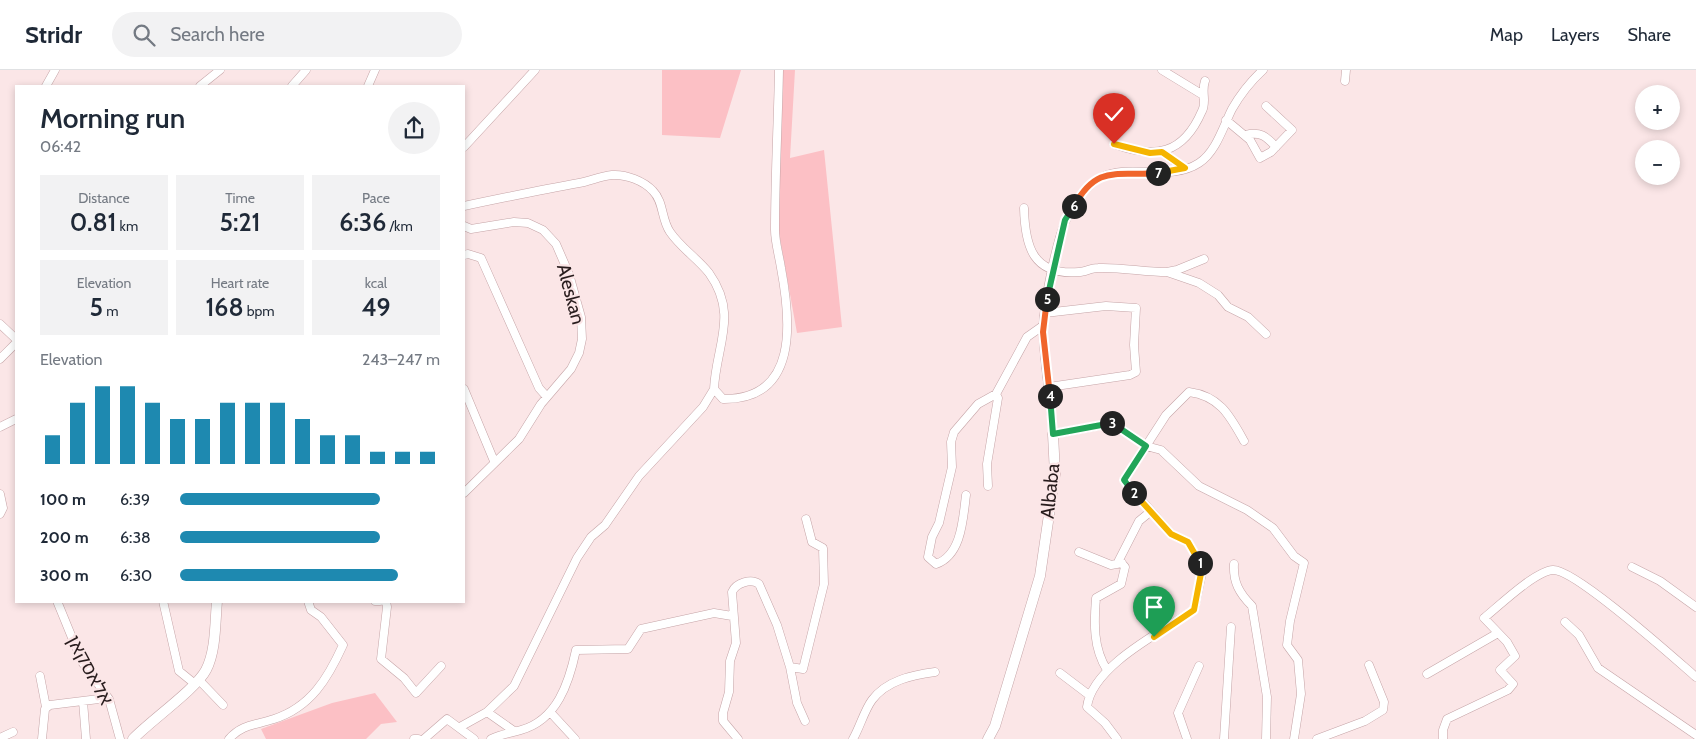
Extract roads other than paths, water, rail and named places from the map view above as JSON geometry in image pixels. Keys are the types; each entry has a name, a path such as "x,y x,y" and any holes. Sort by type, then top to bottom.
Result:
{"street":[{"path":"47,85 55,70"},
{"path":"201,85 220,70"},
{"path":"293,85 306,70"},
{"path":"368,85 375,70"},
{"path":"465,146 535,70"},
{"path":"714,390 723,399 739,399 756,394 773,381 781,367 786,345 788,314 775,232 779,70"},
{"path":"1162,70 1203,95"},
{"path":"1261,70 1238,99 1209,154 1198,164 1154,173 1112,173 1100,178 1077,200 1065,220 1044,324 1053,434 1112,423 1146,446 1161,450 1199,486 1248,510 1273,528 1294,556 1304,563 1290,621 1287,645 1298,660 1301,694 1294,739"},
{"path":"1345,81 1346,70"},
{"path":"1114,144 1150,153 1162,152 1183,139 1203,110 1202,89 1205,81"},
{"path":"1226,120 1245,135 1260,158 1276,147 1292,130 1266,106"},
{"path":"1245,135 1256,132 1263,134 1276,147"},
{"path":"1162,152 1185,168"},
{"path":"460,727 487,712 514,686 577,558 591,537 605,525 639,476 702,407 714,390 723,339 725,312 723,298 718,286 702,265 686,252 669,231 661,213 660,200 652,190 639,181 612,175 465,206"},
{"path":"1024,208 1024,233 1033,256 1041,264 1054,268 1080,272 1096,268 1167,272 1204,259"},
{"name":"Aleskan","path":"465,226 471,229 514,222 528,223 543,230 556,244 569,274 580,317 582,339 579,352 571,369 547,397 520,439 465,492"},
{"path":"465,255 481,258 539,388 547,397"},
{"path":"1167,272 1199,284 1218,296 1228,307 1248,317 1266,334"},
{"path":"1045,314 1106,306 1136,308 1134,345 1136,372 1130,376 1050,387"},
{"path":"0,324 15,338"},
{"path":"966,495 960,533 951,553 942,562 936,564 928,557 929,549 939,523 952,468 954,432 978,404 996,394 1027,338 1044,324"},
{"path":"0,359 15,344"},
{"path":"465,391 494,462"},
{"path":"1117,739 1105,723 1087,707 1089,695 1097,681 1115,662 1194,610 1202,568 1188,542 1171,534 1124,480 1166,415 1189,392 1204,394 1216,401 1228,412 1244,440"},
{"path":"988,486 987,464 998,398 996,394"},
{"path":"0,427 15,420"},
{"name":"Albaba","path":"988,739 995,726 1040,576 1056,474 1053,434"},
{"path":"0,494 3,508 0,514"},
{"path":"1107,670 1099,657 1094,623 1096,598 1121,584 1125,567 1119,560 1139,521 1150,512"},
{"path":"790,667 803,669 824,584 823,548 812,542 806,519"},
{"path":"1079,552 1111,565 1122,563"},
{"path":"1234,564 1233,579 1243,597 1252,606 1267,697 1266,739"},
{"path":"1632,567 1660,581 1696,607"},
{"path":"1443,739 1442,730 1447,719 1508,690 1513,684 1500,670 1516,656 1484,618 1544,573 1552,570 1562,571 1602,599 1696,677"},
{"path":"738,739 724,721 723,713 729,692 730,661 736,643 732,616 732,592 734,587 756,581 777,625 790,667 797,703 805,721"},
{"name":"אלאסקאן","path":"58,603 82,662 108,698 120,739"},
{"path":"163,603 179,671 197,682 224,705"},
{"path":"132,739 197,682 207,669 212,648 217,603"},
{"path":"228,739 252,722 276,718 308,701 331,672 343,645 321,617 311,610 309,603"},
{"path":"386,603 381,659 404,678 416,693 441,666"},
{"path":"491,739 530,726 551,713 571,673 576,650 628,649 640,629 714,613 732,616"},
{"path":"1565,622 1579,635 1598,668 1696,735"},
{"path":"1224,739 1231,627"},
{"path":"1426,674 1498,633"},
{"path":"1318,739 1365,721 1383,710 1384,702 1369,664"},
{"path":"1187,739 1178,712 1198,666"},
{"path":"854,739 872,700 884,688 909,676 935,672"},
{"path":"1060,673 1089,695"},
{"path":"40,676 46,707 42,739"},
{"path":"46,707 108,698"},
{"path":"83,701 86,739"},
{"path":"487,712 514,731"},
{"path":"551,713 576,739"},
{"path":"424,739 447,719 474,739"},
{"path":"0,738 13,732"}]}
